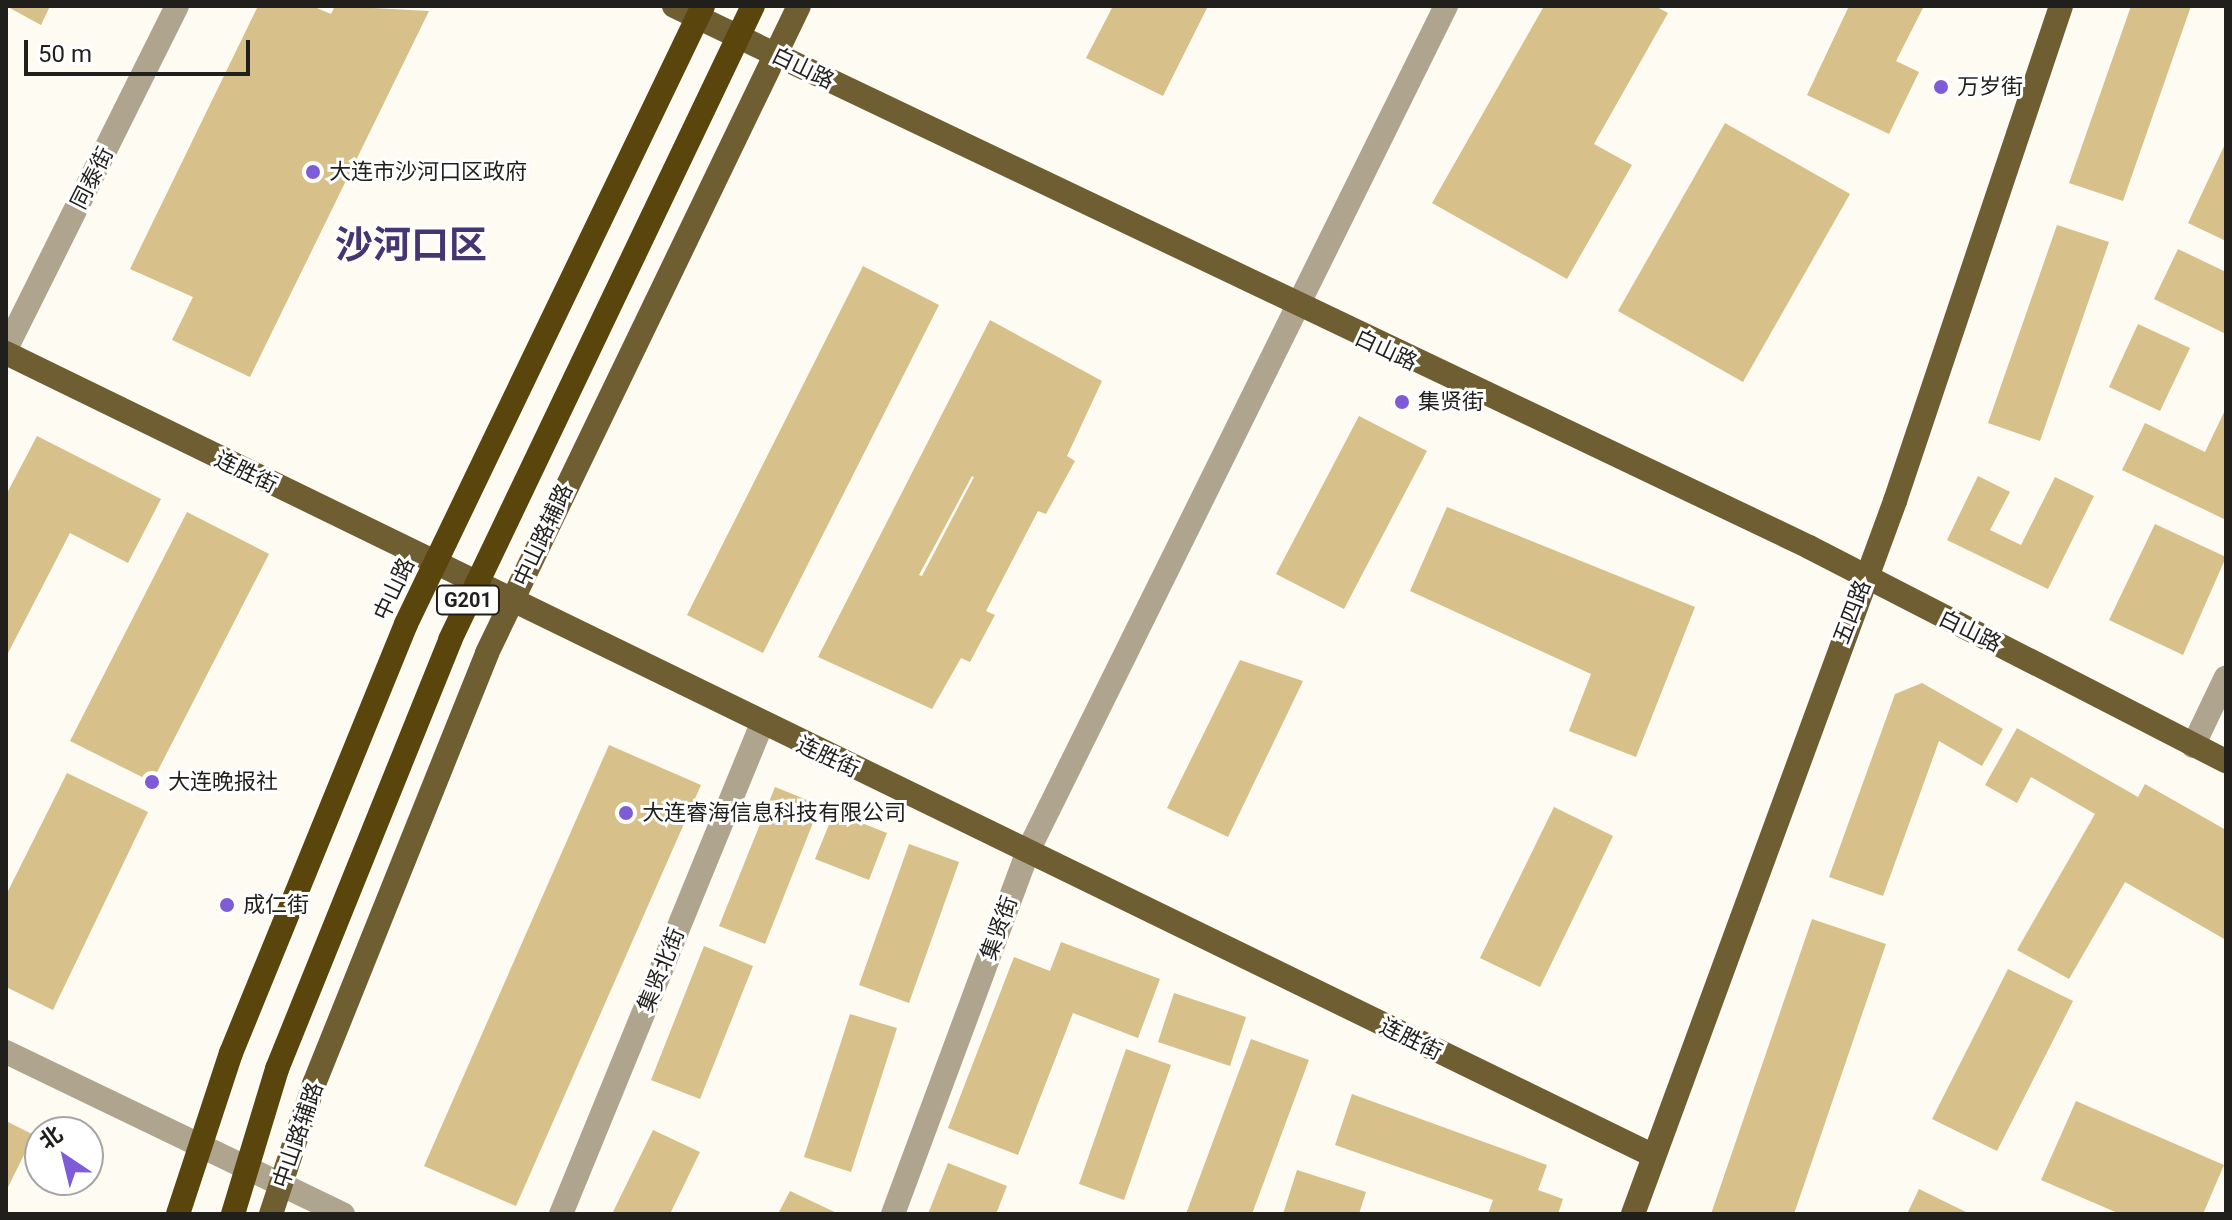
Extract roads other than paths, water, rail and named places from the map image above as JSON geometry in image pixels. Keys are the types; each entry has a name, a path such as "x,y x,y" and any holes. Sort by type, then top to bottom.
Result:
{"highway":[{"name":"G201","path":"233,1214 277,1069 475,585 753,6"},
{"name":"中山路","path":"178,1214 231,1053 434,564 700,12"}],"main road":[{"name":"白山路","path":"674,6 700,12 738,37 1300,310 1865,577 2226,761"},
{"name":"中山路辅路","path":"271,1214 314,1084 511,603 799,6"},
{"name":"五四路","path":"1633,1214 1865,577 2061,6"},
{"name":"连胜街","path":"6,351 761,726 1028,851 1652,1155"}],"street":[{"name":"同泰街","path":"6,351 177,6"},
{"name":"集贤街","path":"893,1214 1028,851 1300,310 1446,6"},
{"path":"2193,746 2226,677"},
{"name":"集贤北街","path":"561,1214 761,726"},
{"path":"6,1052 343,1214"}],"place":[{"name":"万岁街","path":"1941,87"},
{"name":"大连市沙河口区政府","path":"313,172"},
{"name":"集贤街","path":"1402,402"},
{"name":"大连晚报社","path":"152,782"},
{"name":"大连睿海信息科技有限公司","path":"626,813"},
{"name":"成仁街","path":"227,905"}],"district":[{"name":"沙河口区","path":"411,246"}]}
